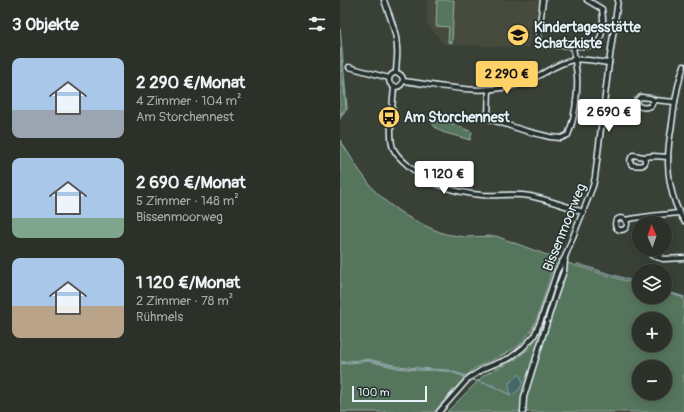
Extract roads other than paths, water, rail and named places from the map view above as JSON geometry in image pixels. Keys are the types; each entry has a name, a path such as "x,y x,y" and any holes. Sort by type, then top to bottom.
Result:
{"street":[{"path":"384,0 396,35 396,73"},
{"path":"543,0 539,42 544,45 586,46 598,43 602,35 604,20 602,9 587,0"},
{"name":"Bissenmoorweg","path":"439,412 469,378 485,368 510,358 523,348 534,336 541,320 557,271 566,257 596,177 618,0"},
{"path":"489,89 488,115 492,120 544,136 561,138 568,135 572,126 577,88 575,60 572,45"},
{"path":"403,81 454,88 489,89 511,86 530,80 563,64 575,60 589,60 609,63"},
{"path":"684,66 676,93 668,157 671,189 679,212 684,221"},
{"path":"349,67 389,78"},
{"path":"403,81 402,76 398,73 391,74 389,78 390,84 394,87 391,136 393,148 400,159 420,176 457,191 481,195 530,196 583,212"},
{"path":"394,87 399,86 403,81"},
{"path":"654,100 675,102"},
{"path":"644,157 668,157"},
{"path":"625,220 679,212"},
{"path":"652,256 662,259 684,258"},
{"path":"522,412 524,397 556,292 564,271 566,257"}],"water":[{"path":"519,374 523,382 521,387 511,395 509,383"}],"waterway":[{"path":"340,29 347,109 342,114 340,119"},
{"path":"577,264 632,281"},
{"path":"672,293 684,297"},
{"path":"340,363 368,360 397,367 448,371 464,375"},
{"path":"473,380 491,385 511,395"}],"place":[{"name":"Kindertagesstätte Schatzkiste","path":"518,35"},
{"name":"Am Storchennest","path":"389,117"}]}
